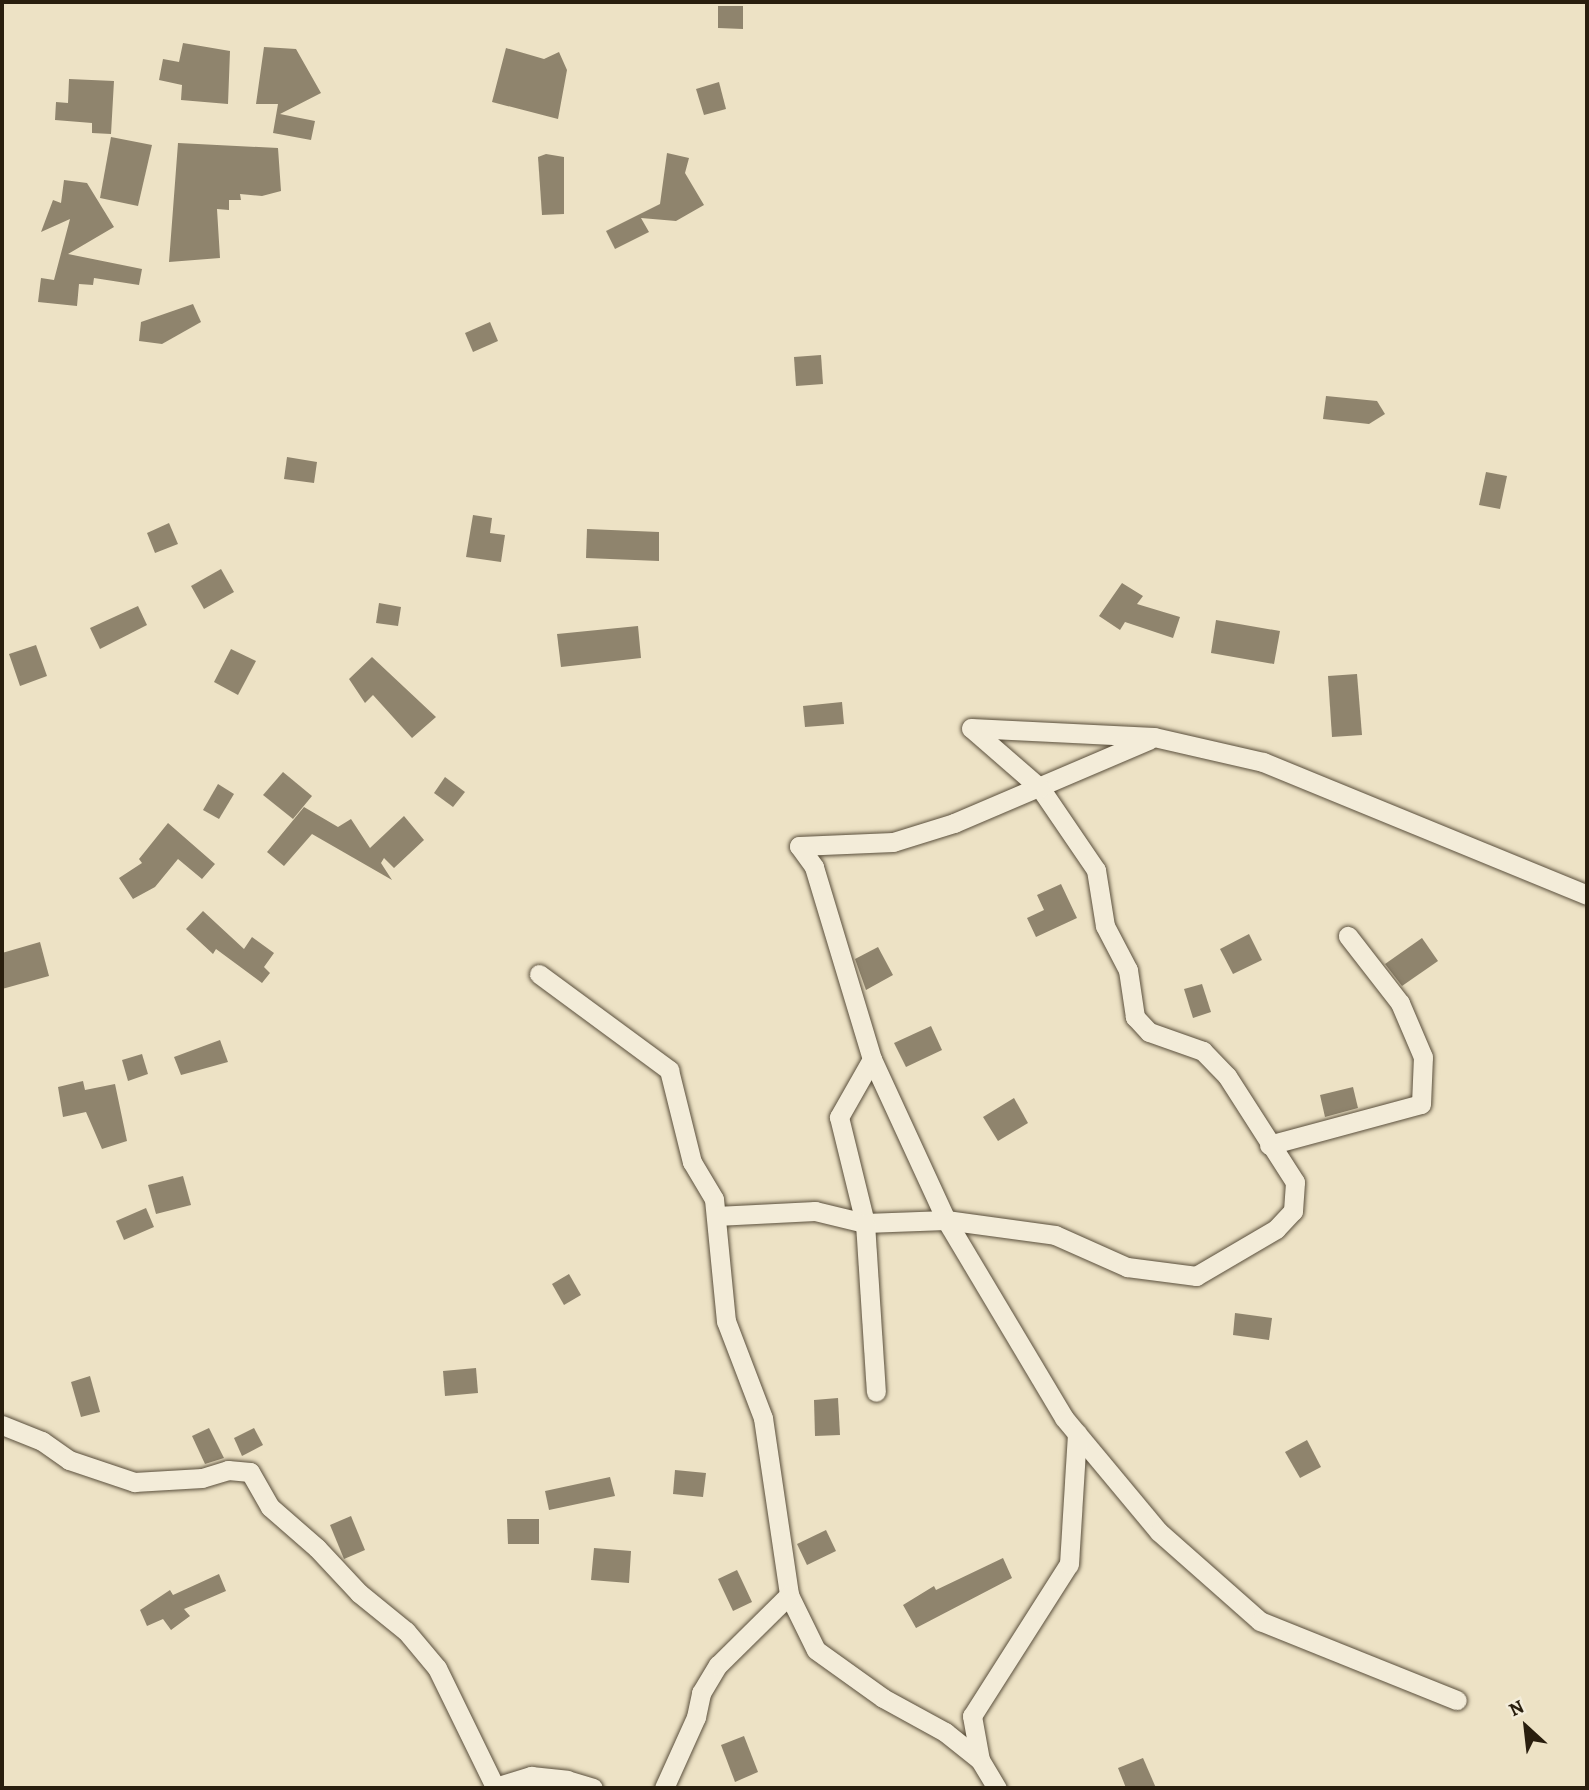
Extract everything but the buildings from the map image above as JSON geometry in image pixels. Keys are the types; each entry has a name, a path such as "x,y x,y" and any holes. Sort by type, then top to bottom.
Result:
{"street":[{"path":"716,1216 815,1211 865,1223 946,1220 1055,1235 1127,1267 1196,1276 1276,1229 1293,1212 1295,1182 1227,1076 1203,1051 1149,1032 1135,1017 1128,970 1105,926 1096,870 1040,788 971,728 1154,737 1263,762 1587,895"},
{"path":"1154,737 1040,788 892,842 799,846 814,867 872,1059 946,1220 1077,1433 1159,1532 1261,1620 1457,1700"},
{"path":"1269,1144 1421,1104 1423,1057 1400,1003 1348,936"},
{"path":"539,974 669,1070 692,1162 714,1199 726,1321 763,1418 789,1595 816,1650 883,1698 945,1732 980,1760 997,1788"},
{"path":"872,1059 839,1117 865,1223 876,1392"},
{"path":"2,1425 41,1441 69,1460 134,1482 202,1478 228,1470 250,1472 270,1507 317,1548 359,1593 406,1631 437,1668 495,1787 531,1776 568,1780 593,1788"},
{"path":"980,1760 972,1716 1069,1564 1077,1433"},
{"path":"664,1788 696,1717 701,1693 718,1665 789,1595"}]}
